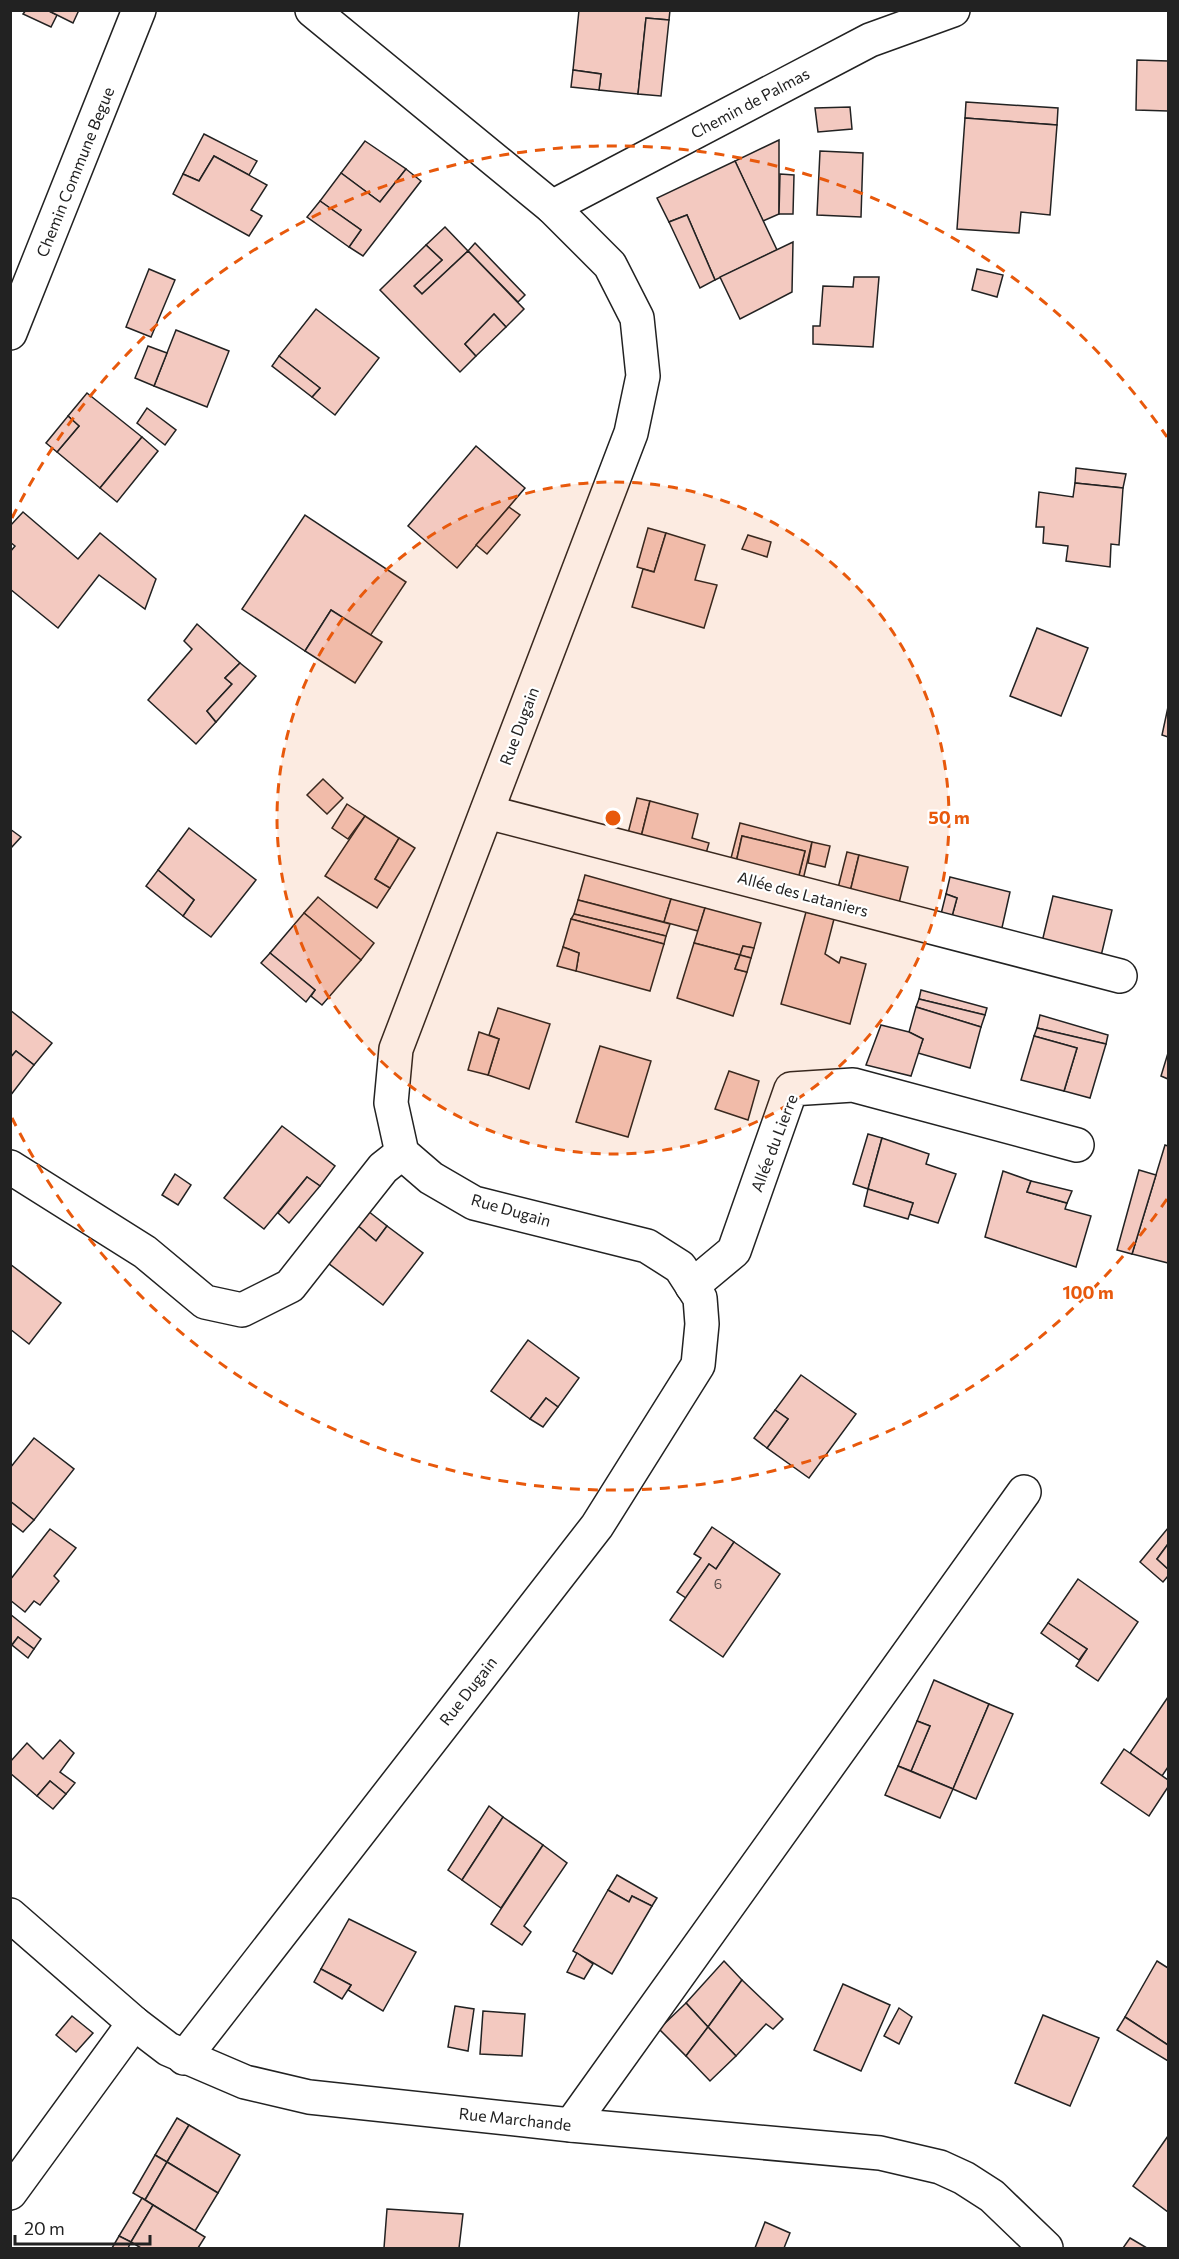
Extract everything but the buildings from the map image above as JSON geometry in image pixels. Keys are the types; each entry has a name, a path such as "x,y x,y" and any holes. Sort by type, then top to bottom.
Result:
{"street":[{"name":"Chemin Commune Begue","path":"10,333 139,10"},
{"path":"312,10 552,207"},
{"name":"Chemin de Palmas","path":"552,207 870,40 953,10"},
{"name":"Rue Dugain","path":"184,2058 597,1526 698,1365 702,1324 700,1298 680,1267 646,1246 474,1203 430,1178 402,1153 391,1103 396,1049 631,434 643,376 637,318 610,265 552,207"},
{"name":"Allée des Lataniers","path":"487,812 1120,976"},
{"name":"Allée du Lierre","path":"692,1286 734,1251 791,1089 853,1084 1077,1145"},
{"path":"10,1167 145,1252 205,1302 242,1310 290,1286 383,1168 402,1153"},
{"path":"571,2125 1024,1492"},
{"name":"Rue Marchande","path":"10,1915 134,2023 168,2049 184,2058 245,2082 309,2097 571,2125 880,2153 940,2167 964,2178 992,2196 1046,2248"},
{"path":"10,2193 134,2023"}]}
